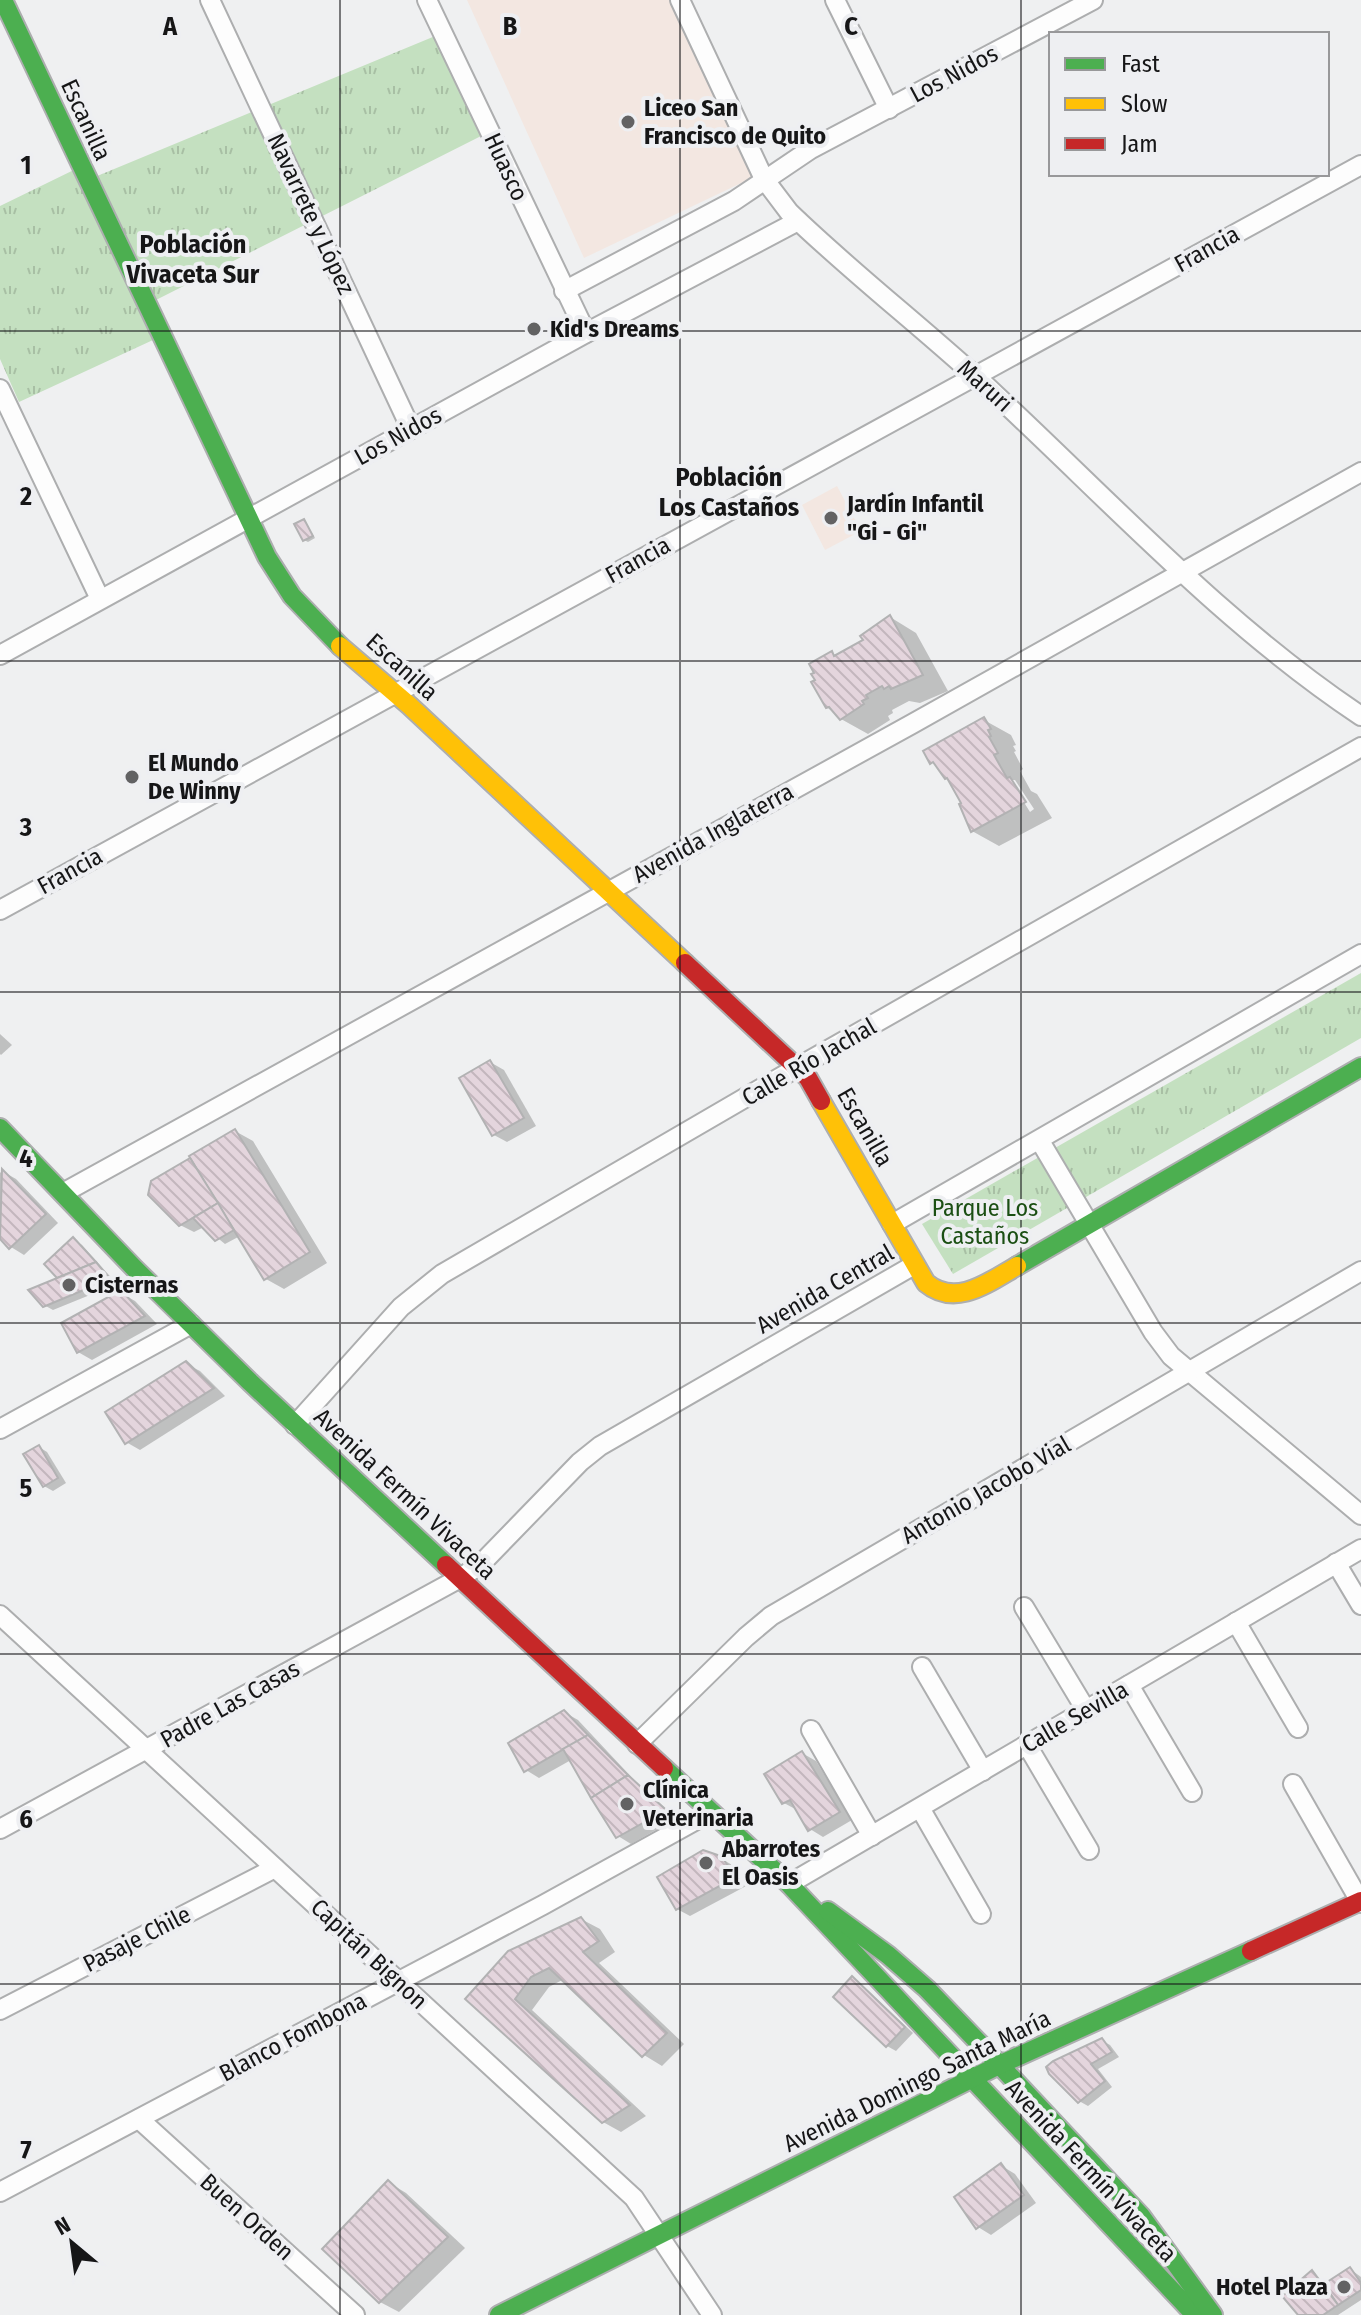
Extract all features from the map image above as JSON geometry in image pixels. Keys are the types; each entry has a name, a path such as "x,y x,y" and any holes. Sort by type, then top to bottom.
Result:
{"main road":[{"name":"Escanilla","path":"3,0 277,576 296,600 374,677 798,1067 816,1089 914,1265"},
{"name":"Avenida Central","path":"914,1265 923,1280 936,1291 951,1295 970,1292 1361,1067"},
{"name":"Avenida Fermín Vivaceta","path":"0,1128 191,1324 295,1425 789,1884 1195,2315"},
{"name":"Avenida Fermín Vivaceta","path":"789,1884 888,1955 927,1989 1141,2216 1213,2315"},
{"name":"Avenida Domingo Santa María","path":"499,2315 999,2065 1361,1902"}],"street":[{"name":"Navarrete y López","path":"210,0 411,429"},
{"name":"Huasco","path":"427,0 586,333"},
{"name":"Maruri","path":"680,0 764,179 773,194 798,221 975,376 1182,571 1291,667 1361,716"},
{"path":"835,0 889,109"},
{"name":"Los Nidos","path":"564,291 734,201 804,153 889,109 1071,5 1093,0"},
{"name":"Francia","path":"0,910 1361,165"},
{"name":"Los Nidos","path":"0,655 586,333 798,221"},
{"path":"2,398 100,599"},
{"name":"Avenida Inglaterra","path":"63,1193 1361,472"},
{"name":"Calle Río Jachal","path":"295,1425 401,1307 425,1285 798,1067 1361,747"},
{"name":"Avenida Central","path":"892,1224 1361,954"},
{"path":"1040,1141 1153,1332 1171,1356 1361,1515"},
{"name":"Avenida Central","path":"460,1578 480,1565 580,1462 600,1446 914,1265"},
{"name":"Antonio Jacobo Vial","path":"637,1744 771,1616 1361,1271"},
{"path":"0,1429 191,1324"},
{"name":"Calle Sevilla","path":"789,1884 1361,1549"},
{"path":"1336,1563 1361,1605"},
{"name":"Padre Las Casas","path":"0,1829 460,1578"},
{"path":"1024,1607 1086,1710"},
{"name":"Capitán Bignon","path":"3,1621 147,1749 634,2198 712,2315"},
{"path":"1236,1622 1298,1728"},
{"path":"922,1667 983,1771"},
{"path":"1129,1685 1192,1792"},
{"path":"811,1730 872,1836"},
{"path":"1027,1745 1089,1850"},
{"path":"1293,1784 1361,1902"},
{"path":"920,1808 981,1914"},
{"name":"Blanco Fombona","path":"0,2192 711,1812"},
{"name":"Pasaje Chile","path":"0,2010 275,1868"},
{"name":"Buen Orden","path":"139,2119 355,2315"}],"shaded area":[{"name":"Liceo San Francisco de Quito","path":"467,0 673,0 758,175 584,258"},
{"name":"Jardín Infantil \"Gi - Gi\"","path":"837,486 861,531 825,550 802,505"}],"green space":[{"path":"440,34 489,132 150,303 166,334 19,402 0,359 0,206 84,165 90,179"},
{"name":"Parque Los Castaños","path":"1361,973 1361,1038 953,1274 922,1224"}],"building":[{"path":"304,519 313,536 303,541 294,524"},
{"path":"890,615 923,675 891,689 882,686 866,695 868,698 862,701 864,704 840,720 829,707 826,708 811,682 815,680 809,664 832,651 834,656 863,640 860,636"},
{"path":"984,717 991,729 988,730 989,737 998,753 994,755 1026,802 971,832 961,803 947,778 933,762 930,764 923,751"},
{"path":"490,1060 524,1118 492,1136 459,1078"},
{"path":"235,1129 310,1252 264,1280 189,1156"},
{"path":"190,1158 218,1203 179,1226 148,1195 151,1181"},
{"path":"2,1169 46,1214 9,1249 0,1239"},
{"path":"218,1203 234,1230 215,1241 193,1218"},
{"path":"73,1237 96,1262 57,1278 44,1264"},
{"name":"Cisternas","path":"96,1262 110,1279 43,1307 28,1290"},
{"path":"121,1290 145,1316 77,1353 61,1323"},
{"path":"186,1361 214,1388 125,1444 105,1412"},
{"path":"39,1445 58,1478 43,1487 23,1454"},
{"path":"564,1710 588,1735 524,1772 508,1743"},
{"path":"588,1735 628,1775 591,1798 563,1749"},
{"path":"802,1751 840,1812 808,1831 790,1800 782,1804 764,1774"},
{"name":"Clínica Veterinaria","path":"628,1775 666,1810 616,1838 591,1798"},
{"path":"703,1850 721,1856 736,1877 676,1910 657,1877"},
{"path":"581,1917 599,1941 583,1952 667,2033 642,2057 549,1968 531,1977 515,1999 630,2105 602,2123 465,1999 508,1951"},
{"path":"852,1976 905,2027 886,2047 833,1997"},
{"path":"1102,2038 1112,2052 1091,2064 1105,2081 1078,2103 1049,2074 1046,2067"},
{"path":"1001,2163 1024,2195 976,2229 954,2197"},
{"path":"388,2180 448,2237 379,2303 322,2249"},
{"name":"Hotel Plaza","path":"1350,2267 1361,2283 1361,2290 1338,2305 1324,2284"},
{"path":"1312,2270 1338,2305 1323,2315 1298,2315 1282,2296"}],"traffic: fast":[{"path":"3,0 267,557 292,596 340,646"},
{"path":"1017,1266 1361,1067"},
{"path":"0,1128 135,1269 250,1382 446,1565"},
{"path":"664,1768 789,1884 1195,2315"},
{"path":"828,1911 888,1955 927,1989 980,2044 1141,2216 1213,2315"},
{"path":"499,2315 999,2065 1251,1951"}],"traffic: slow":[{"path":"340,646 410,706 685,963"},
{"path":"821,1101 926,1283 937,1290 961,1293 984,1285 1017,1266"}],"traffic: jam":[{"path":"685,963 808,1078 821,1101"},
{"path":"446,1565 664,1768"},
{"path":"1251,1951 1361,1901"}],"place":[{"name":"Liceo San Francisco de Quito","path":"628,122"},
{"name":"Kid's Dreams","path":"534,329"},
{"name":"Jardín Infantil \"Gi - Gi\"","path":"831,518"},
{"name":"El Mundo De Winny","path":"132,777"},
{"name":"Cisternas","path":"69,1285"},
{"name":"Clínica Veterinaria","path":"627,1804"},
{"name":"Abarrotes El Oasis","path":"706,1863"},
{"name":"Hotel Plaza","path":"1344,2287"}],"district":[{"name":"Población Vivaceta Sur","path":"193,259"},
{"name":"Población Los Castaños","path":"729,492"}]}
